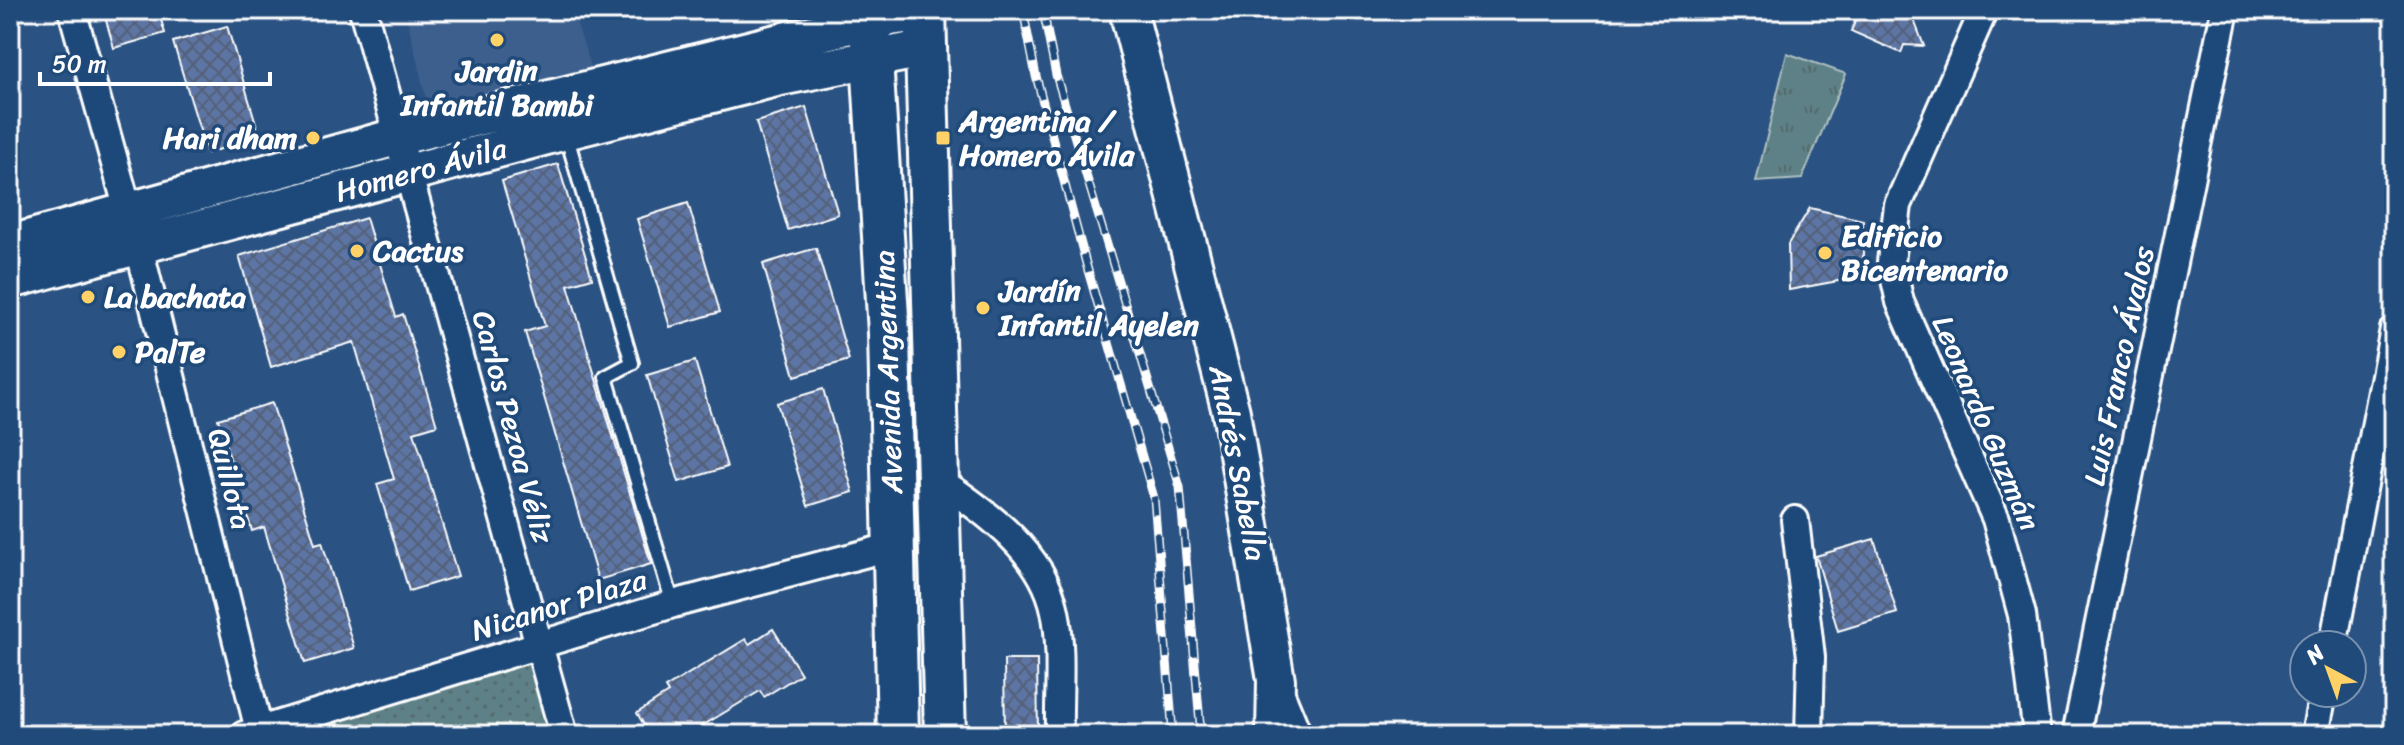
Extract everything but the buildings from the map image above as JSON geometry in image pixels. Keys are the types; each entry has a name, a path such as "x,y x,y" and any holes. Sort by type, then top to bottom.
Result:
{"main road":[{"name":"Andrés Sabella","path":"1128,10 1231,412 1276,680 1275,735"},
{"name":"Homero Ávila","path":"10,280 133,227 400,136 870,29 926,23"},
{"name":"Avenida Argentina","path":"926,23 945,735"},
{"name":"Homero Ávila","path":"10,244 133,227 411,173 565,131 870,29"},
{"name":"Avenida Argentina","path":"870,29 889,333 898,735"}],"street":[{"name":"Quillota","path":"72,10 133,227 252,733"},
{"name":"Carlos Pezoa Véliz","path":"363,10 411,173 564,735"},
{"name":"Leonardo Guzmán","path":"1984,10 1898,205 1891,262 1900,302 1996,519 2022,615 2037,735"},
{"name":"Luis Franco Ávalos","path":"2076,735 2225,10"},
{"path":"2336,629 2394,329"},
{"path":"939,480 967,499 1034,561 1046,585 1055,613 1059,735"},
{"path":"1795,520 1811,657 1809,735"},
{"name":"Nicanor Plaza","path":"252,733 673,604 894,546"},
{"path":"1276,680 1298,735"},
{"path":"2315,735 2320,709"}],"lane":[{"path":"565,131 632,363 606,377 673,604"}],"shaded area":[{"name":"Jardin Infantil Bambi","path":"405,10 572,10 592,69 429,111"}],"green space":[{"path":"1787,53 1846,74 1802,179 1756,182"},
{"path":"528,654 553,735 394,735 314,719"}],"railway":[{"path":"1023,10 1036,76 1087,267 1154,498 1173,735"},
{"path":"1043,10 1056,75 1180,487 1201,735"}],"place":[{"name":"Jardin Infantil Bambi","path":"497,40"},
{"name":"Hari dham","path":"313,138"},
{"name":"Argentina / Homero Ávila","path":"943,138"},
{"name":"Cactus","path":"357,251"},
{"name":"Edificio Bicentenario","path":"1825,253"},
{"name":"La bachata","path":"88,297"},
{"name":"Jardín Infantil Ayelen","path":"983,308"},
{"name":"PalTe","path":"119,352"}]}
